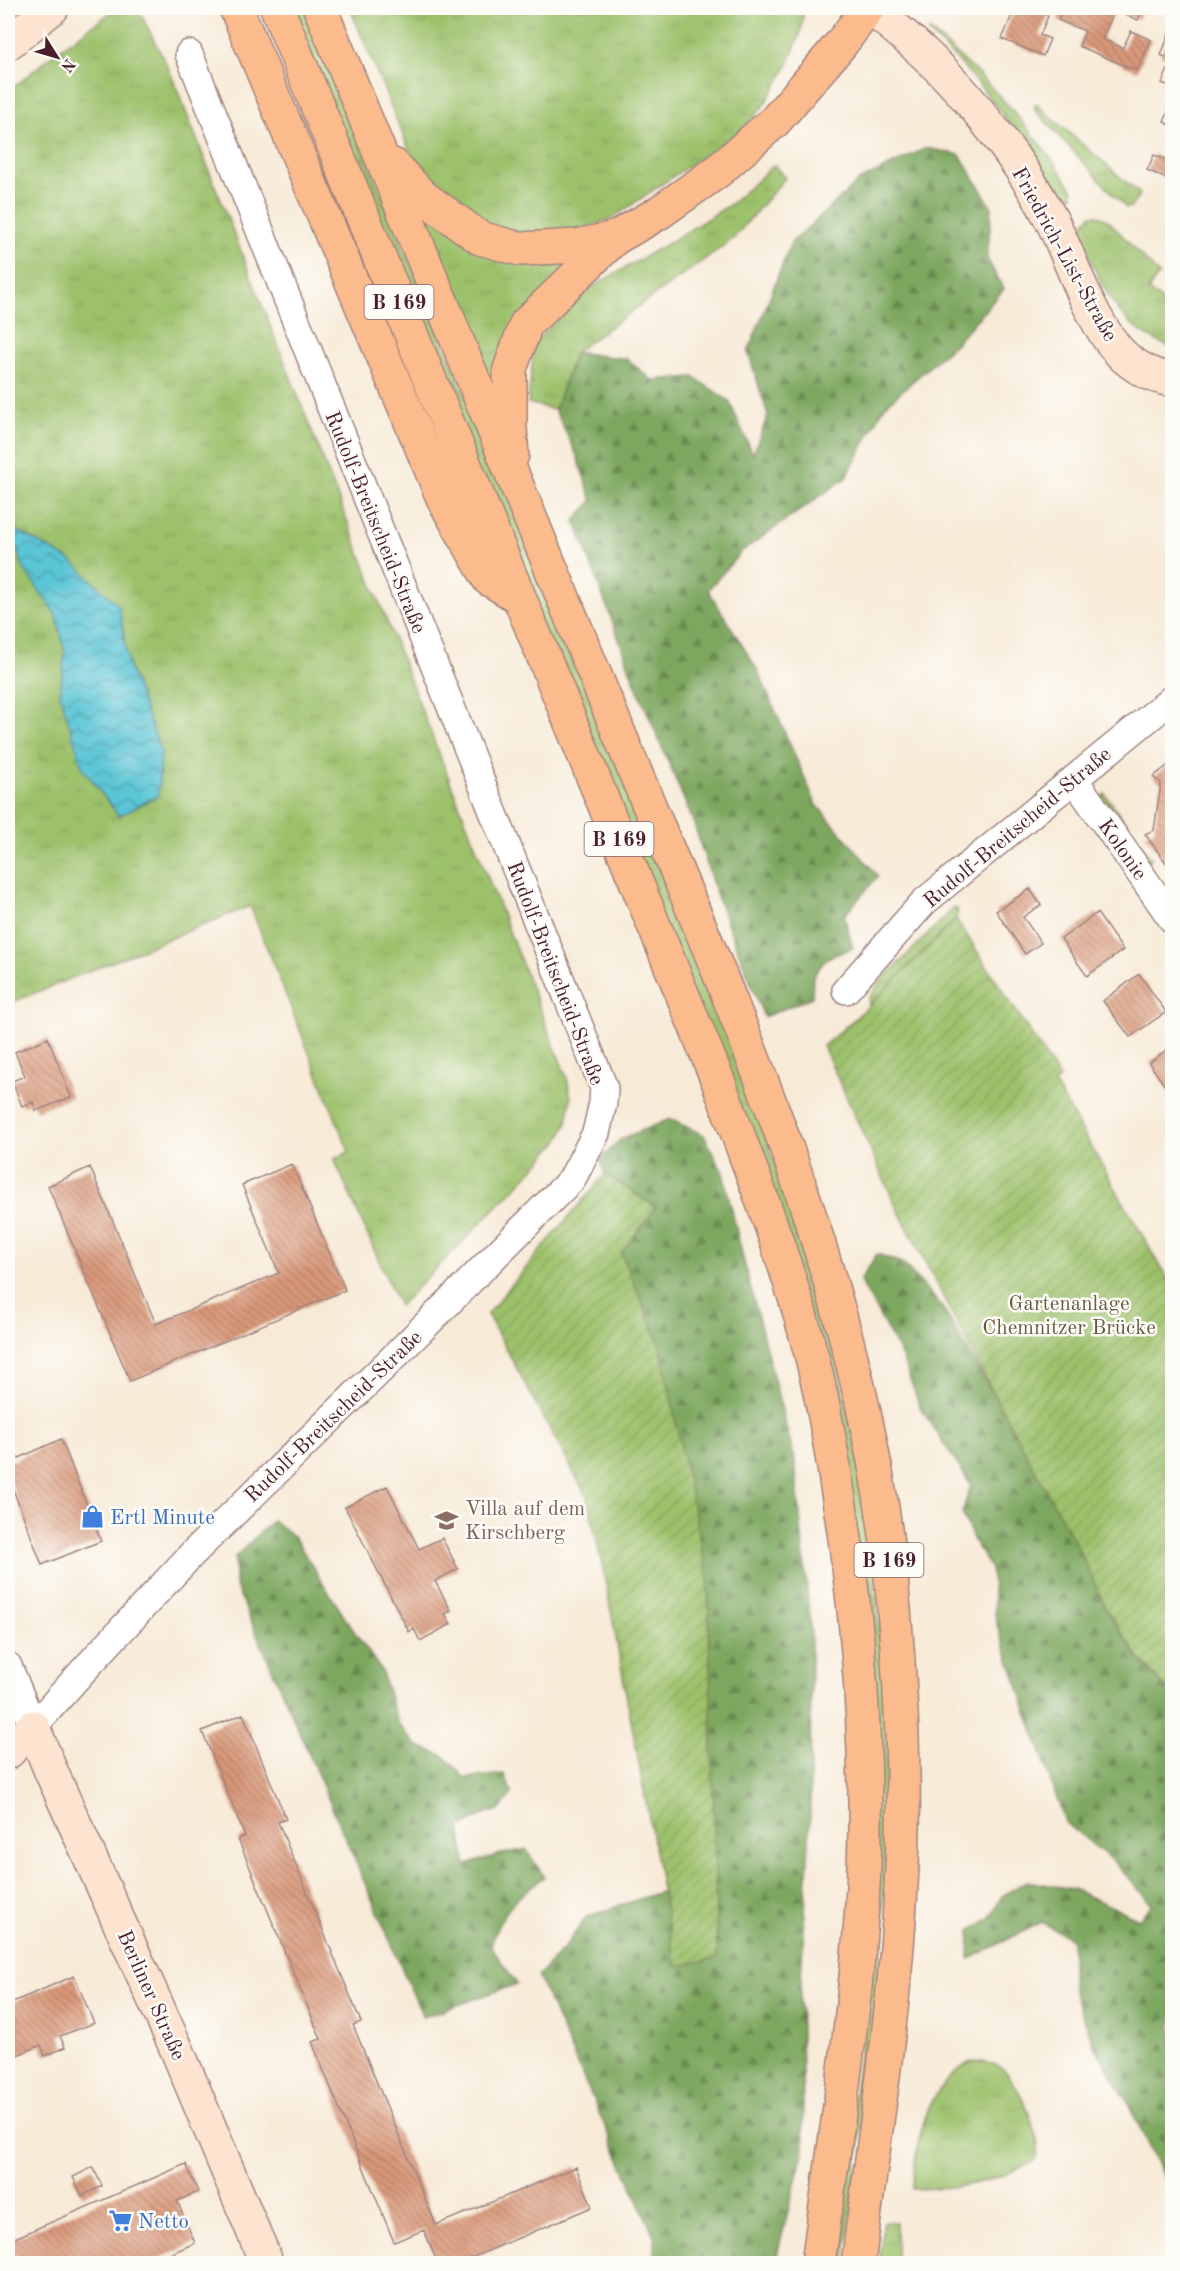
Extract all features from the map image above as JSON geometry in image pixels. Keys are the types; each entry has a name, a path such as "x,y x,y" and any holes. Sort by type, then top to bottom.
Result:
{"highway":[{"path":"236,8 444,500 489,579 520,597"},
{"name":"B 169","path":"277,8 718,1081 767,1214 810,1350 831,1447 844,1524 857,1627 865,1830 855,1980 818,2264"},
{"name":"B 169","path":"320,8 683,888 774,1115 807,1202 834,1295 864,1416 880,1495 891,1574 902,1733 902,1882 896,1965 858,2264"},
{"path":"515,483 510,429 510,369 526,324 615,238 657,214 718,171 775,121 869,8"},
{"path":"379,150 422,196 480,238 520,249 578,246 615,238"}],"main road":[{"path":"8,44 52,8"},
{"name":"Friedrich-List-Straße","path":"869,8 926,55 955,85 1015,162 1051,220 1098,321 1113,344 1143,370 1173,380"},
{"name":"Rudolf-Breitscheid-Straße","path":"8,1752 33,1727"},
{"name":"Berliner Straße","path":"33,1727 62,1797 177,2050 267,2264"}],"street":[{"name":"Rudolf-Breitscheid-Straße","path":"33,1727 193,1553 572,1179 593,1141 603,1103 604,1088 189,54"},
{"name":"Rudolf-Breitscheid-Straße","path":"846,990 924,902 1173,699"},
{"name":"Kolonie","path":"1074,779 1173,919"},
{"path":"8,1666 33,1727"}],"green space":[{"path":"117,8 138,8 171,74 567,1078 571,1098 567,1123 560,1139 527,1176 399,1306 334,1159 349,1152 250,906 8,1004 8,92 57,51"},
{"path":"291,8 304,8 738,1050 831,1335 861,1470 886,1679 888,1827 879,1985 845,2263 832,2263 869,1983 834,1397"},
{"path":"350,8 804,8 801,32 785,71 763,107 741,130 611,219 566,234 518,238 486,230 425,180 410,152"},
{"path":"930,31 970,66 1008,105 1058,168 1073,190 1073,196 1057,195 1029,151 998,109 965,69 928,32"},
{"path":"1036,104 1140,194 1131,207 1126,208 1034,109"},
{"path":"926,148 960,155 992,208 987,259 1004,289 956,343 885,406 846,478 741,552 708,590 757,669 816,804 878,876 844,916 853,948 827,958 813,976 812,997 764,1017 718,900 693,821 635,683 575,521 592,501 577,456 555,410 575,352 627,359 652,380 693,377 729,401 753,454 768,415 748,352 791,243 859,181"},
{"path":"774,165 785,178 733,239 575,352 555,410 528,403 534,343 588,289 731,204"},
{"path":"1091,215 1097,215 1109,221 1159,275 1148,290 1172,308 1172,348 1137,329 1124,317 1105,289 1080,238 1081,227"},
{"path":"428,217 572,259 498,402 421,219"},
{"path":"1105,794 1151,859 1144,864 1099,799"},
{"path":"954,908 958,910 956,919 869,1006 868,999 880,982"},
{"name":"Gartenanlage Chemnitzer Brücke","path":"956,919 1060,1078 1054,1083 1172,1289 1172,1695 1136,1654 1106,1609 1084,1559 999,1404 896,1206 823,1046 869,1006"},
{"path":"670,1119 704,1135 723,1173 795,1461 811,1634 810,1825 800,1995 804,2149 777,2263 654,2263 654,2236 538,1976 565,1947 586,1917 663,1891 676,1966 660,1345 621,1253 656,1207 605,1174 600,1160 621,1139"},
{"path":"605,1174 656,1207 621,1253 660,1345 708,1579 717,1958 676,1966 604,1573 587,1497 487,1314"},
{"path":"877,1254 904,1264 942,1307 999,1404 1084,1559 1106,1609 1136,1655 1172,1695 1172,2195 1127,2101 1094,2045 1072,1988 1072,1939 1042,1922 969,1959 970,1931 989,1919 1002,1896 1026,1881 1073,1889 1139,1919 1152,1904 1113,1861 1065,1822 996,1622 991,1569 974,1541 962,1513 971,1485 920,1407 902,1357 860,1280"},
{"path":"273,1520 294,1537 381,1670 398,1723 416,1745 444,1756 465,1778 504,1774 512,1793 499,1811 488,1812 460,1828 466,1865 526,1849 544,1877 510,1907 498,1926 491,1947 517,1984 423,2017 235,1584 235,1557"},
{"path":"972,2062 996,2065 1009,2075 1029,2113 1034,2128 1038,2153 1035,2160 1001,2176 976,2183 912,2189 920,2134 933,2099 943,2084"},
{"path":"883,2222 896,2222 897,2263 879,2263"}],"water":[{"path":"9,526 72,561 119,606 129,667 161,752 158,796 119,816 83,769 60,694 65,652 56,615 23,567"}],"building":[{"path":"1015,8 1042,8 1040,12 1048,16 1040,35 1050,39 1043,56 1002,39"},
{"path":"1063,8 1143,8 1138,20 1115,10 1102,39 1123,48 1131,31 1151,40 1137,71 1079,46 1085,31 1058,20"},
{"path":"1170,32 1172,33 1172,60 1161,55"},
{"path":"1172,60 1172,87 1162,83"},
{"path":"1172,102 1172,126 1164,122"},
{"path":"1154,155 1170,161 1172,155 1172,181 1147,170"},
{"path":"1172,762 1172,871 1145,834 1154,830 1161,783 1153,777"},
{"path":"1030,889 1041,905 1023,917 1041,943 1025,954 996,911"},
{"path":"1097,913 1123,950 1087,976 1061,939"},
{"path":"1139,974 1166,1012 1130,1037 1103,1001"},
{"path":"48,1038 71,1097 36,1111 33,1102 22,1106 12,1081 25,1076 15,1052"},
{"path":"1172,1046 1172,1096 1149,1063"},
{"path":"292,1164 345,1290 130,1381 48,1186 90,1167 156,1324 279,1273 242,1185"},
{"path":"61,1439 101,1541 42,1565 8,1476 8,1463"},
{"path":"387,1486 419,1549 442,1538 458,1569 435,1581 451,1611 445,1614 451,1624 420,1641 414,1629 409,1632 345,1507"},
{"path":"243,1714 286,1819 278,1822 361,2022 353,2025 436,2225 576,2167 592,2207 457,2264 438,2264 424,2230 394,2242 312,2042 321,2039 238,1839 245,1836 202,1731"},
{"path":"74,1976 94,2023 60,2036 65,2047 45,2056 41,2045 8,2059 8,2004"},
{"name":"Netto","path":"186,2164 198,2192 177,2201 195,2243 147,2264 8,2264 8,2241"},
{"path":"93,2167 102,2186 82,2196 73,2177"}],"place":[{"name":"Ertl Minute","path":"92,1517"},
{"name":"Villa auf dem Kirschberg","path":"447,1520"},
{"name":"Netto","path":"120,2221"}]}
